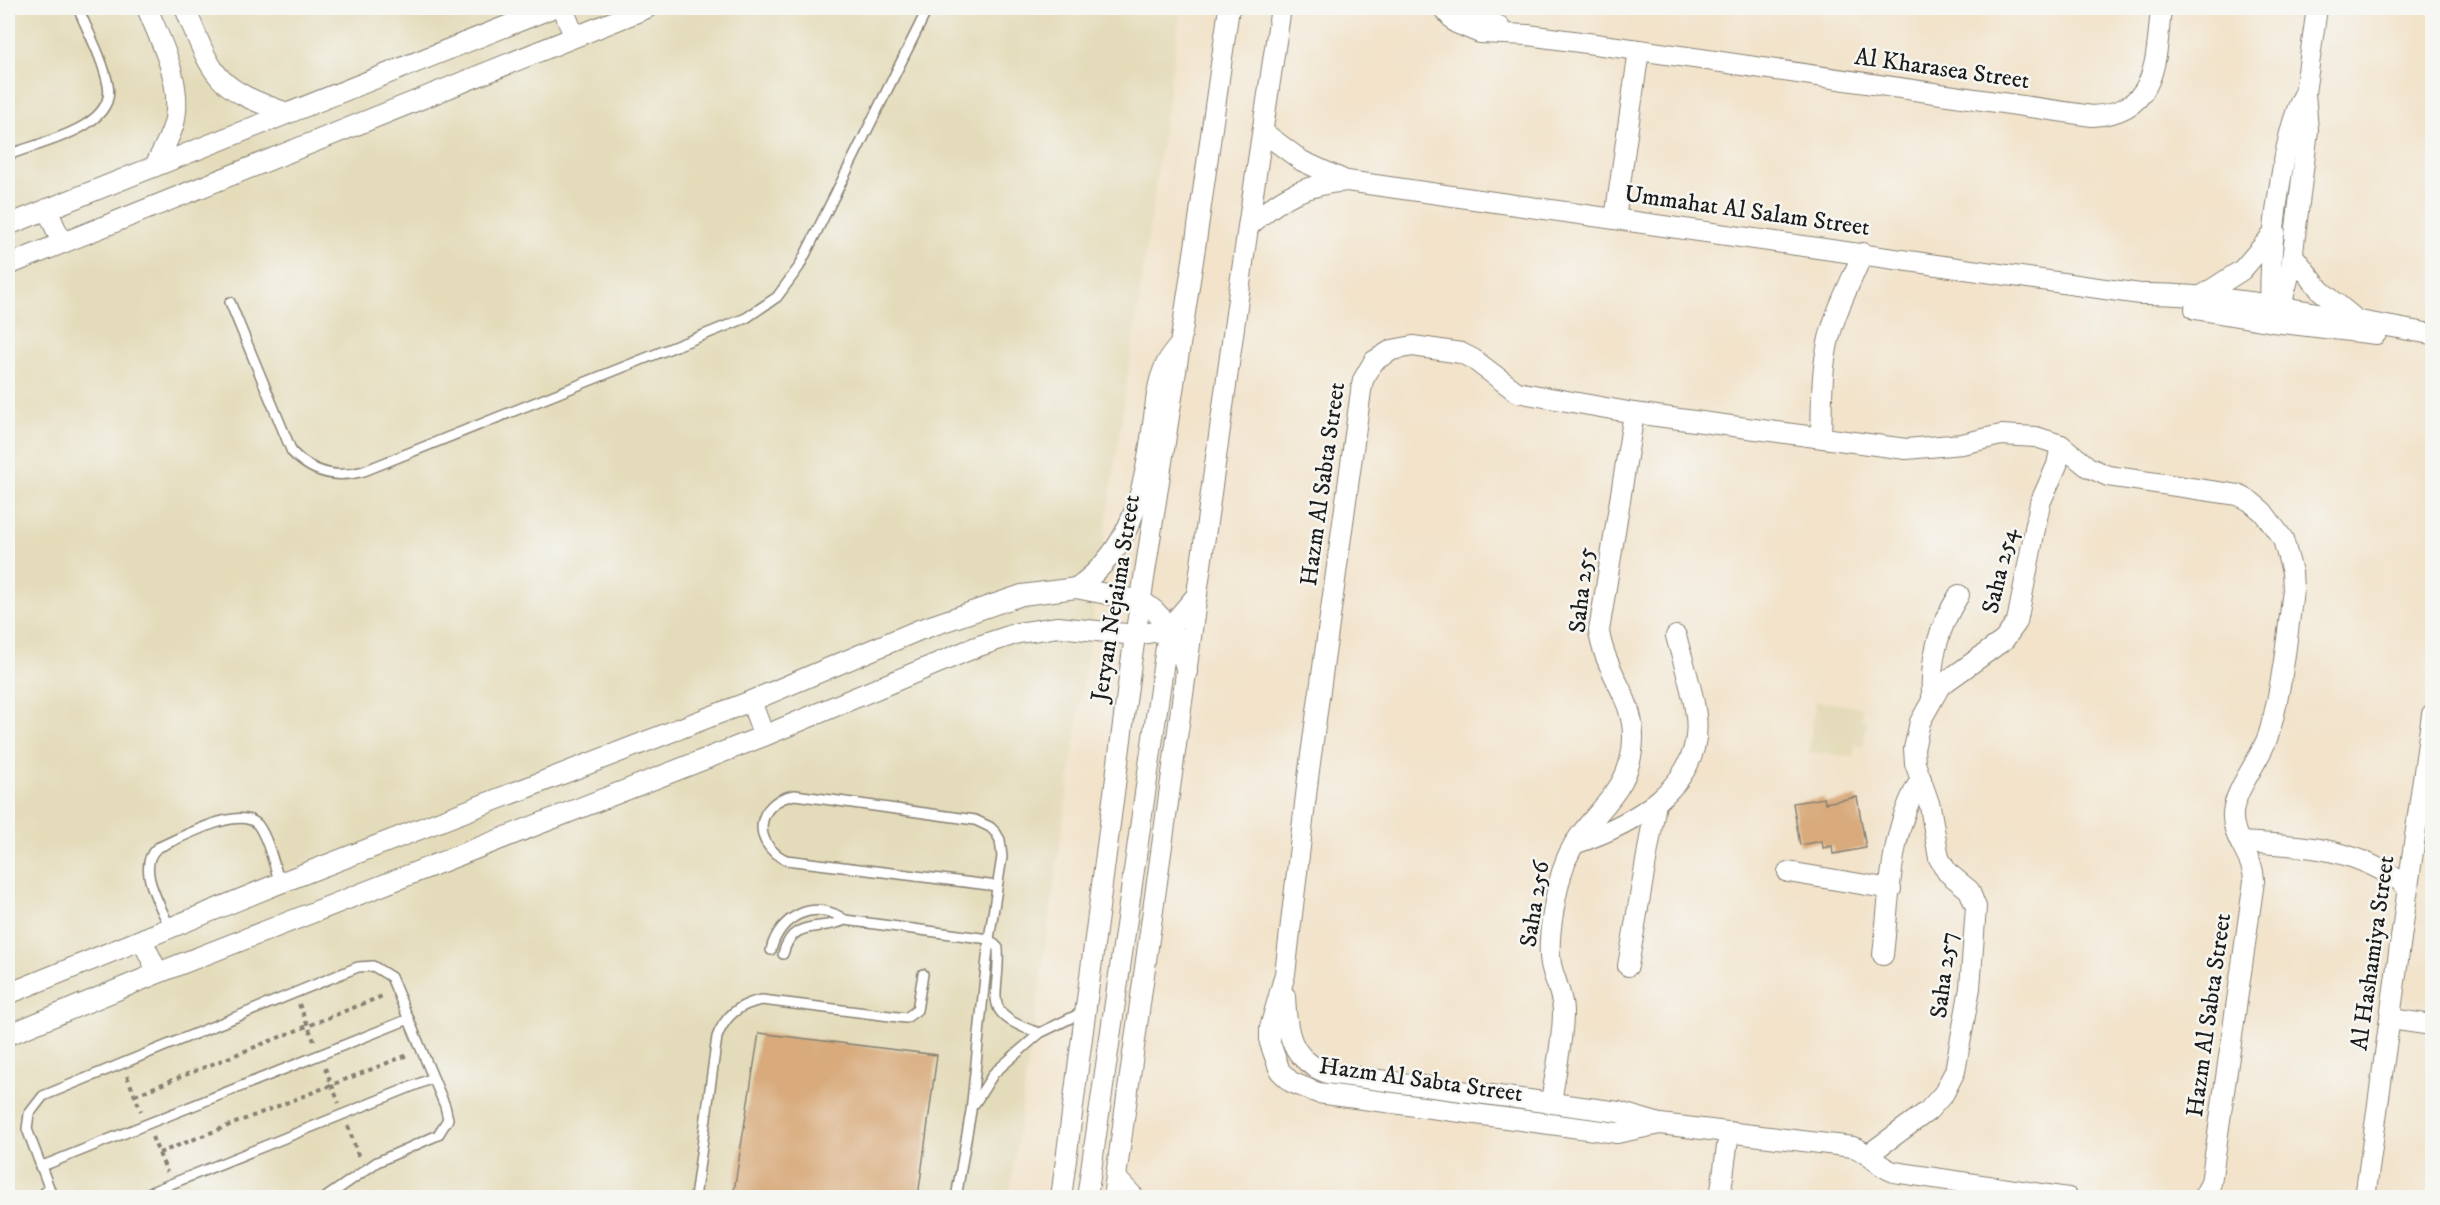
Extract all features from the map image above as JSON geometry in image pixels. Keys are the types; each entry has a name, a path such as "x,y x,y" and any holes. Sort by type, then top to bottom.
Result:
{"street":[{"path":"147,8 170,66 176,100 175,119 169,137 154,166"},
{"path":"185,8 206,59 216,76 230,89 250,100 287,113"},
{"path":"8,225 552,8"},
{"path":"562,8 574,36"},
{"path":"8,265 647,8"},
{"name":"Jeryan Nejaima Street","path":"1061,1197 1136,635 1181,344 1229,8"},
{"path":"1113,1197 1248,227 1281,8"},
{"name":"Al Kharasea Street","path":"1443,8 1456,23 1467,29 1639,50 2092,116 2104,116 2128,107 2146,90 2155,68 2162,8"},
{"name":"Al Kharasea Street","path":"1462,8 1484,21 1528,35"},
{"path":"2274,311 2293,255 2308,130 2305,93 2317,8"},
{"path":"1615,219 1639,50"},
{"path":"2274,311 2269,277 2275,232 2290,127 2305,93"},
{"name":"Ummahat Al Salam Street","path":"1263,132 1302,161 1347,181"},
{"name":"Ummahat Al Salam Street","path":"1248,227 1274,203 1291,194 1327,183 1347,181 2140,294 2200,297 2274,311 2366,334 2410,330"},
{"path":"47,209 62,243"},
{"path":"2200,297 2242,270 2275,232"},
{"path":"1821,436 1823,370 1827,346 1837,313 1863,253"},
{"path":"2293,255 2320,290 2355,318"},
{"name":"Ummahat Al Salam Street","path":"2140,294 2176,306 2355,318 2433,334"},
{"path":"1076,588 1096,574 1106,562 1126,530 1137,506 1143,487 1160,375 1169,358 1181,344"},
{"name":"Hazm Al Sabta Street","path":"1660,1124 1617,1133 1318,1094 1291,1082 1280,1071 1270,1043 1270,1028 1285,974 1315,723 1361,391 1368,370 1383,354 1402,347 1449,350 1473,358 1517,392 1634,413 1906,449 1962,444 2001,435 2036,437 2061,445 2088,467 2109,476 2238,495 2263,512 2283,540 2292,572 2291,606 2271,729 2257,764 2235,800 2233,819 2240,842 2250,856 2254,882 2211,1183 2203,1197"},
{"name":"Saha 255","path":"1629,767 1633,738 1629,708 1605,657 1599,631 1634,413"},
{"name":"Saha 254","path":"1921,779 1915,764 1915,743 1920,722 1932,698 1950,677 2004,640 2018,622 2040,503 2057,465 2061,445"},
{"path":"8,994 280,883 751,701 919,630 1002,600 1042,591 1076,588 1142,601 1169,626 1180,646 1187,672"},
{"path":"8,1035 158,973 764,735 966,651 1018,633 1037,629 1078,627 1136,635 1169,626 1197,595"},
{"path":"1932,698 1931,679 1936,642 1959,595"},
{"path":"1087,1197 1169,626"},
{"path":"1574,844 1594,837 1656,803 1683,776 1692,754 1697,731 1693,700 1676,636"},
{"path":"751,701 764,735"},
{"name":"Al Hashamiya Street","path":"2365,1197 2433,714"},
{"name":"Saha 256","path":"1551,1103 1563,1010 1551,964 1551,944 1560,879 1574,844 1616,794 1629,767"},
{"path":"1883,955 1900,822 1921,779"},
{"name":"Saha 257","path":"1869,1155 1928,1112 1944,1093 1955,1071 1970,988 1976,907 1969,890 1947,872 1939,858 1930,807 1921,779"},
{"path":"1628,966 1656,803"},
{"path":"2240,842 2319,847 2341,852 2378,867 2407,886"},
{"path":"1788,873 1891,889"},
{"path":"142,940 158,973"},
{"name":"Hazm Al Sabta Street","path":"1285,974 1289,1036 1295,1049 1313,1067 1340,1075 1618,1112 1660,1124 1853,1147 1869,1155 1883,1168 1894,1172 2068,1197"},
{"path":"2391,1019 2433,1025"},
{"path":"1305,1088 1313,1067"},
{"path":"1425,1108 1427,1087"},
{"path":"1505,1118 1508,1098"},
{"path":"1720,1197 1729,1132"},
{"path":"1116,1178 1135,1197"}],"lane":[{"path":"8,155 93,122 105,109 109,92 108,83 78,8"},
{"path":"230,302 292,452 312,468 338,476 364,471 746,318 777,297 799,267 928,8"},
{"path":"956,1197 971,1111 989,939 997,886 1002,848 996,832 983,822 795,795 777,800 765,814 762,823 765,842 770,850 786,860 997,886"},
{"path":"170,928 147,866 151,853 157,848 232,817 246,817 258,826 280,883"},
{"path":"771,950 778,930 792,917 802,912 821,911 835,914 845,920"},
{"path":"783,954 789,940 800,930 845,920 989,939 998,948 995,987 997,1005 1002,1013 1016,1025 1040,1033"},
{"path":"39,1197 50,1193 27,1129 29,1114 43,1096 365,966 386,971 396,990 447,1112 446,1125 434,1138 362,1172 325,1197"},
{"path":"695,1197 717,1037 726,1019 752,1002 762,1000 906,1018 917,1010 923,974"},
{"path":"971,1111 981,1091 994,1073 1040,1033 1086,1011"},
{"path":"40,1167 409,1019"},
{"path":"136,1197 434,1078"}],"path":[{"path":"135,1095 396,990"},
{"path":"295,993 360,1157 354,1160 362,1172"},
{"path":"159,1153 422,1049"}],"shaded area":[{"path":"8,8 1181,8 1009,1197 8,1197"},
{"path":"1815,701 1862,707 1861,719 1867,720 1864,746 1855,745 1853,757 1809,752"}],"building":[{"path":"1857,797 1866,848 1833,854 1832,846 1823,848 1822,841 1800,845 1793,803 1824,798 1825,803"},
{"path":"759,1033 937,1055 918,1197 733,1197"}]}
